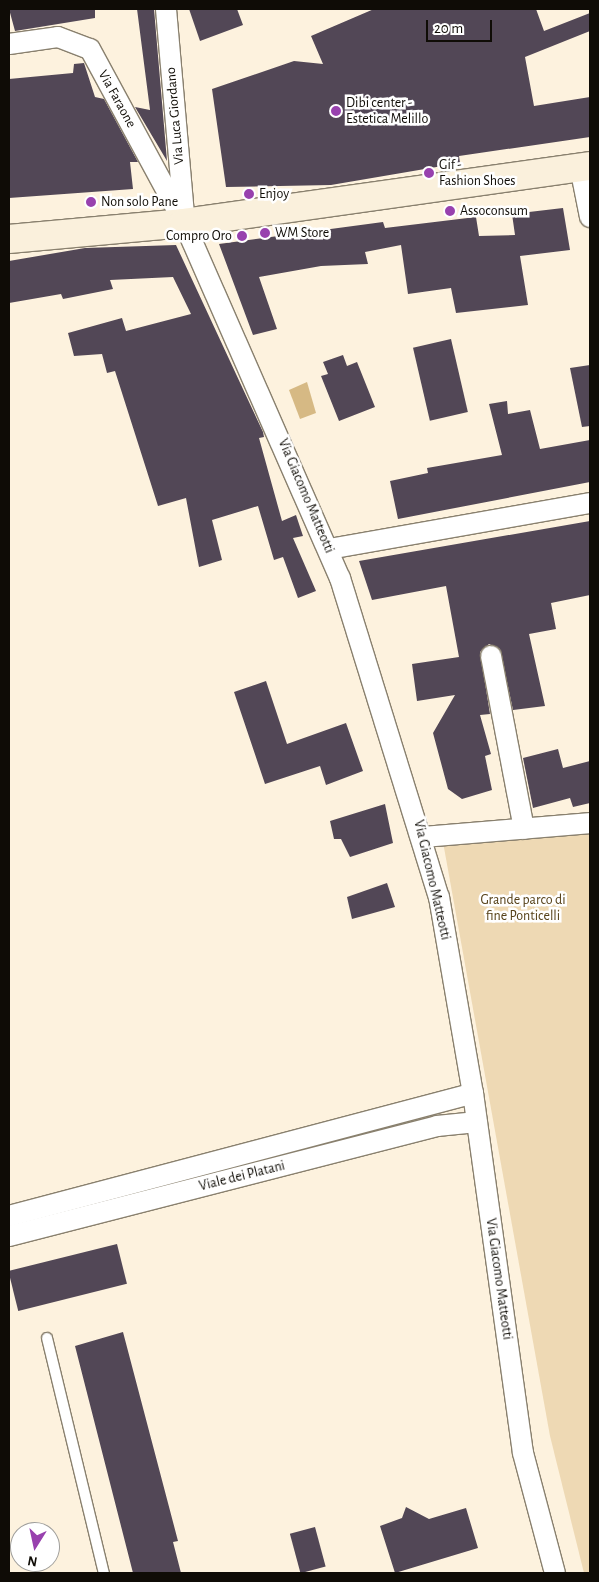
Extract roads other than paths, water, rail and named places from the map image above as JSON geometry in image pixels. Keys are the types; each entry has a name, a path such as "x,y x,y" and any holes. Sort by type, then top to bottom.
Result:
{"main road":[{"path":"9,239 184,222 585,166"}],"street":[{"name":"Via Luca Giordano","path":"166,9 184,222"},
{"name":"Via Faraone","path":"9,44 58,37 90,49 184,222"},
{"path":"585,166 590,217"},
{"name":"Via Giacomo Matteotti","path":"184,222 329,548 424,837 439,897 473,1093 523,1453 555,1573"},
{"path":"329,548 590,503"},
{"path":"490,656 524,828"},
{"path":"424,837 590,823"},
{"name":"Viale dei Platani","path":"9,1216 473,1093"},
{"name":"Viale dei Platani","path":"9,1236 437,1126 477,1122"}],"lane":[{"path":"47,1338 104,1573"}],"place":[{"name":"Dibi center - Estetica Melillo","path":"336,111"},
{"name":"Gif - Fashion Shoes","path":"429,173"},
{"name":"Enjoy","path":"249,194"},
{"name":"Non solo Pane","path":"91,202"},
{"name":"Assoconsum","path":"450,211"},
{"name":"WM Store","path":"265,233"},
{"name":"Compro Oro","path":"242,236"}],"park label":[{"name":"Grande parco di fine Ponticelli","path":"523,908"}]}
